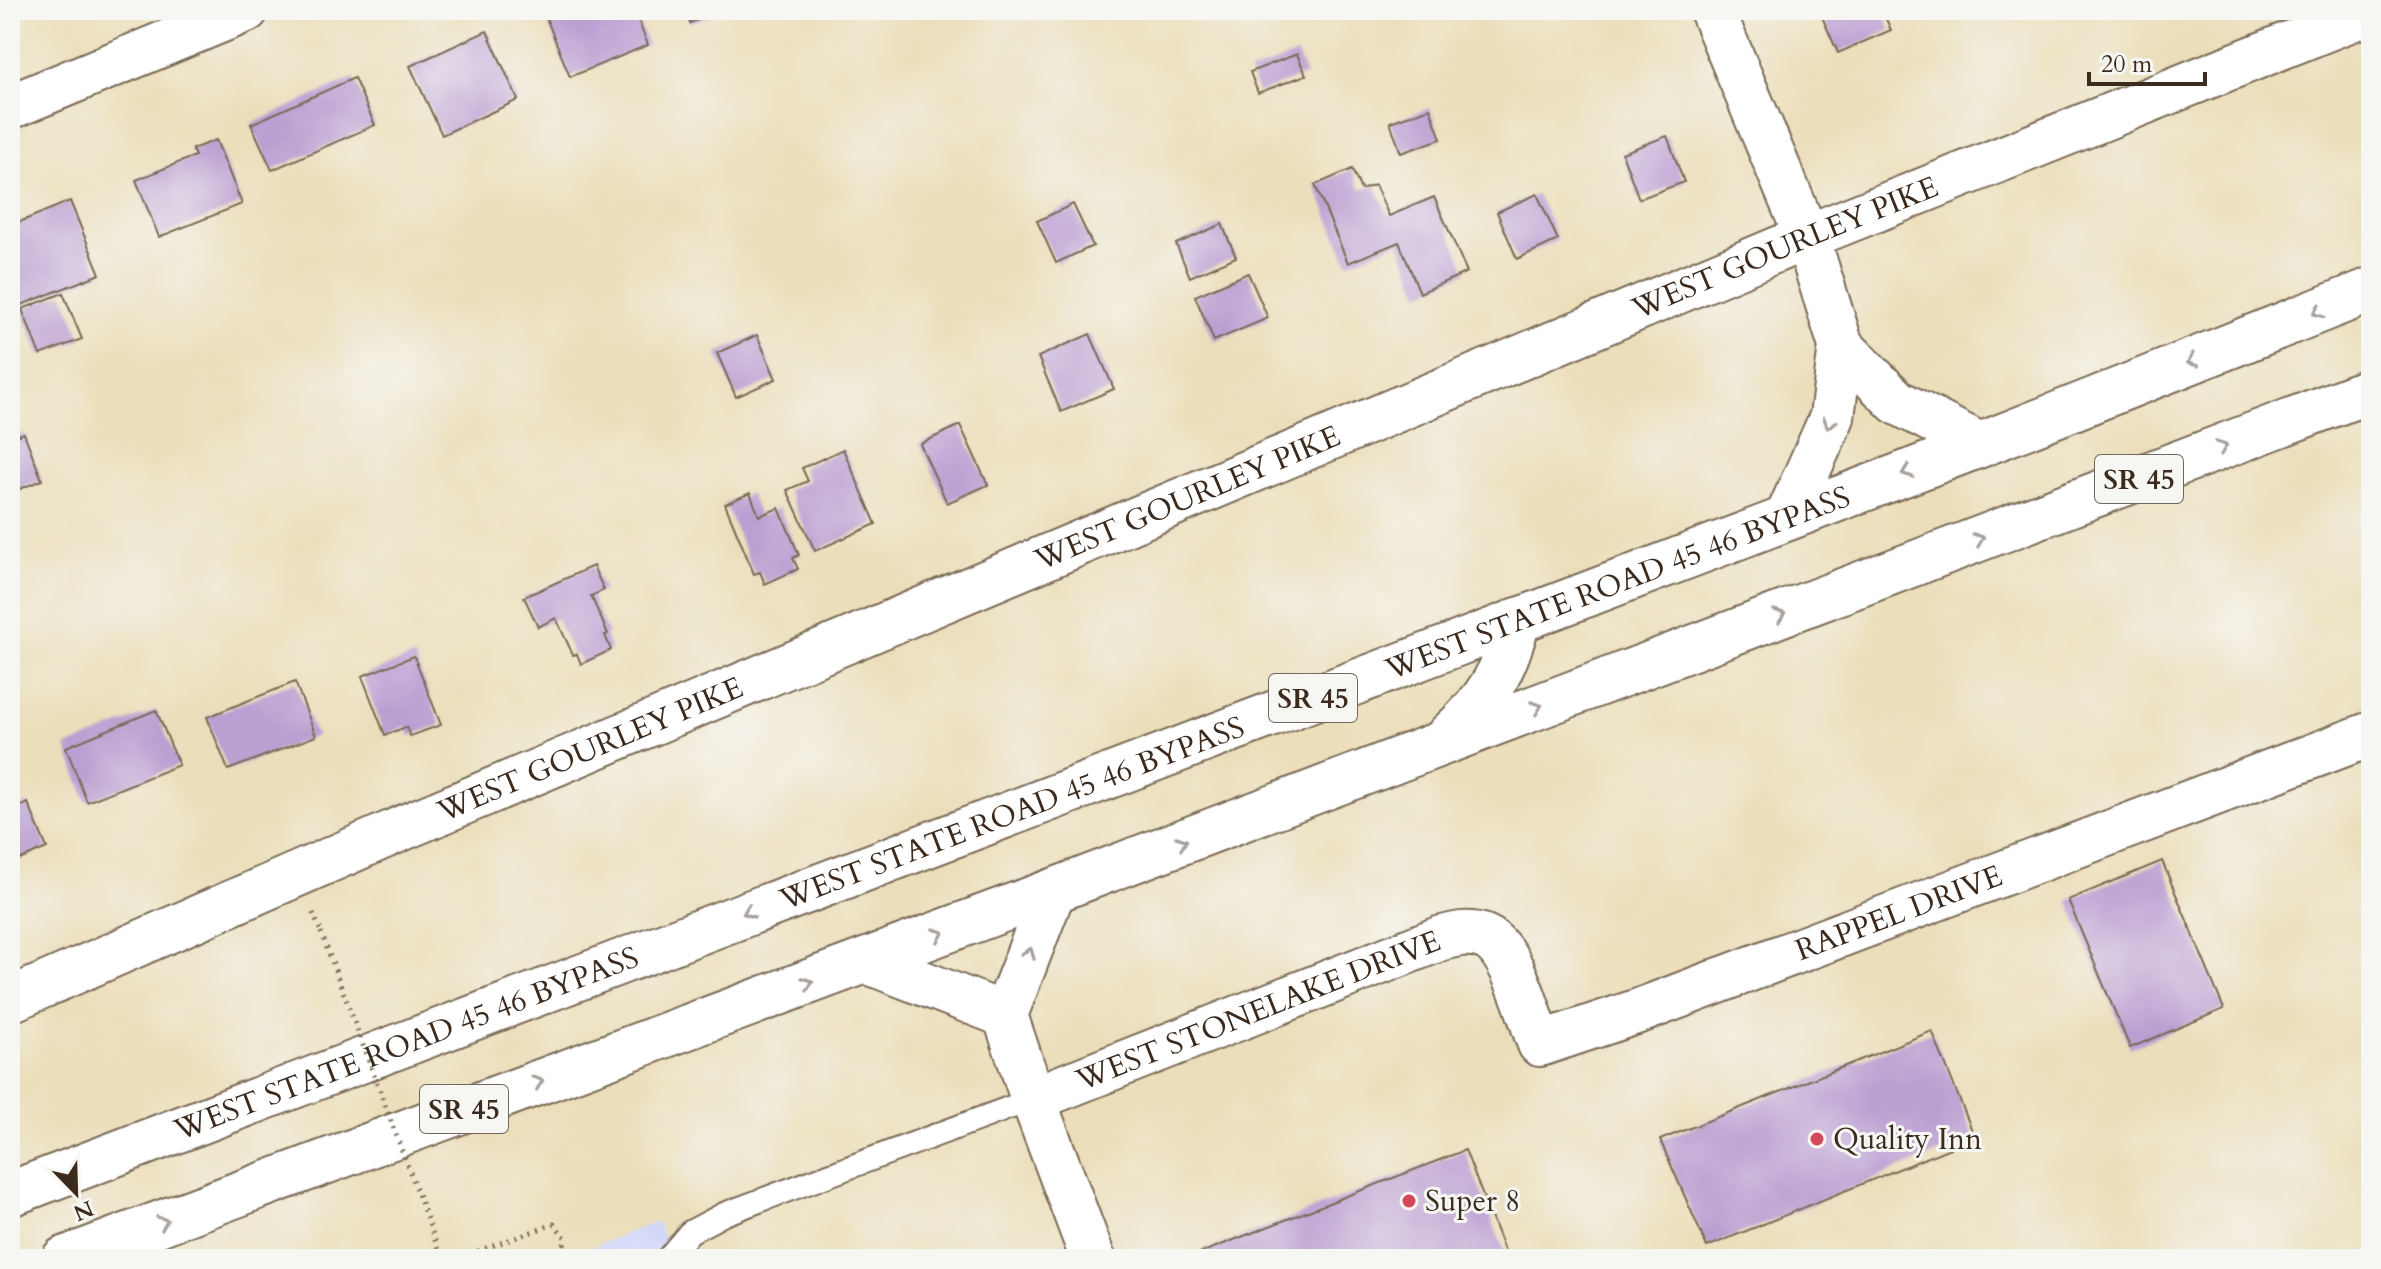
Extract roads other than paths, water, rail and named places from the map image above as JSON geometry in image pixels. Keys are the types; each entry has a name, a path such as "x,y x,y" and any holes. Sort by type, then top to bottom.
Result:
{"main road":[{"path":"10,107 246,10"},
{"path":"1712,10 1807,237 1841,346 1832,417 1787,518"},
{"name":"WEST GOURLEY PIKE","path":"10,1000 405,827 1807,237 2371,11"},
{"name":"WEST STATE ROAD 45 46 BYPASS","path":"10,1194 1980,445 2371,290"},
{"path":"1841,346 1897,402 1980,445"},
{"name":"SR 45","path":"64,1259 1053,891 2363,397"},
{"path":"1438,744 1472,713 1495,684 1508,656 1518,620"},
{"name":"RAPPEL DRIVE","path":"1485,936 1499,947 1510,965 1540,1044 1639,1011 2371,734"},
{"path":"1053,891 1005,1015 1093,1259"},
{"name":"WEST STONELAKE DRIVE","path":"1033,1099 1439,939 1461,933 1485,936"},
{"path":"866,961 1005,1015"}],"lane":[{"path":"667,1259 690,1232 724,1214 1033,1099"}],"place":[{"name":"Quality Inn","path":"1817,1139"},
{"name":"Super 8","path":"1409,1201"}]}
